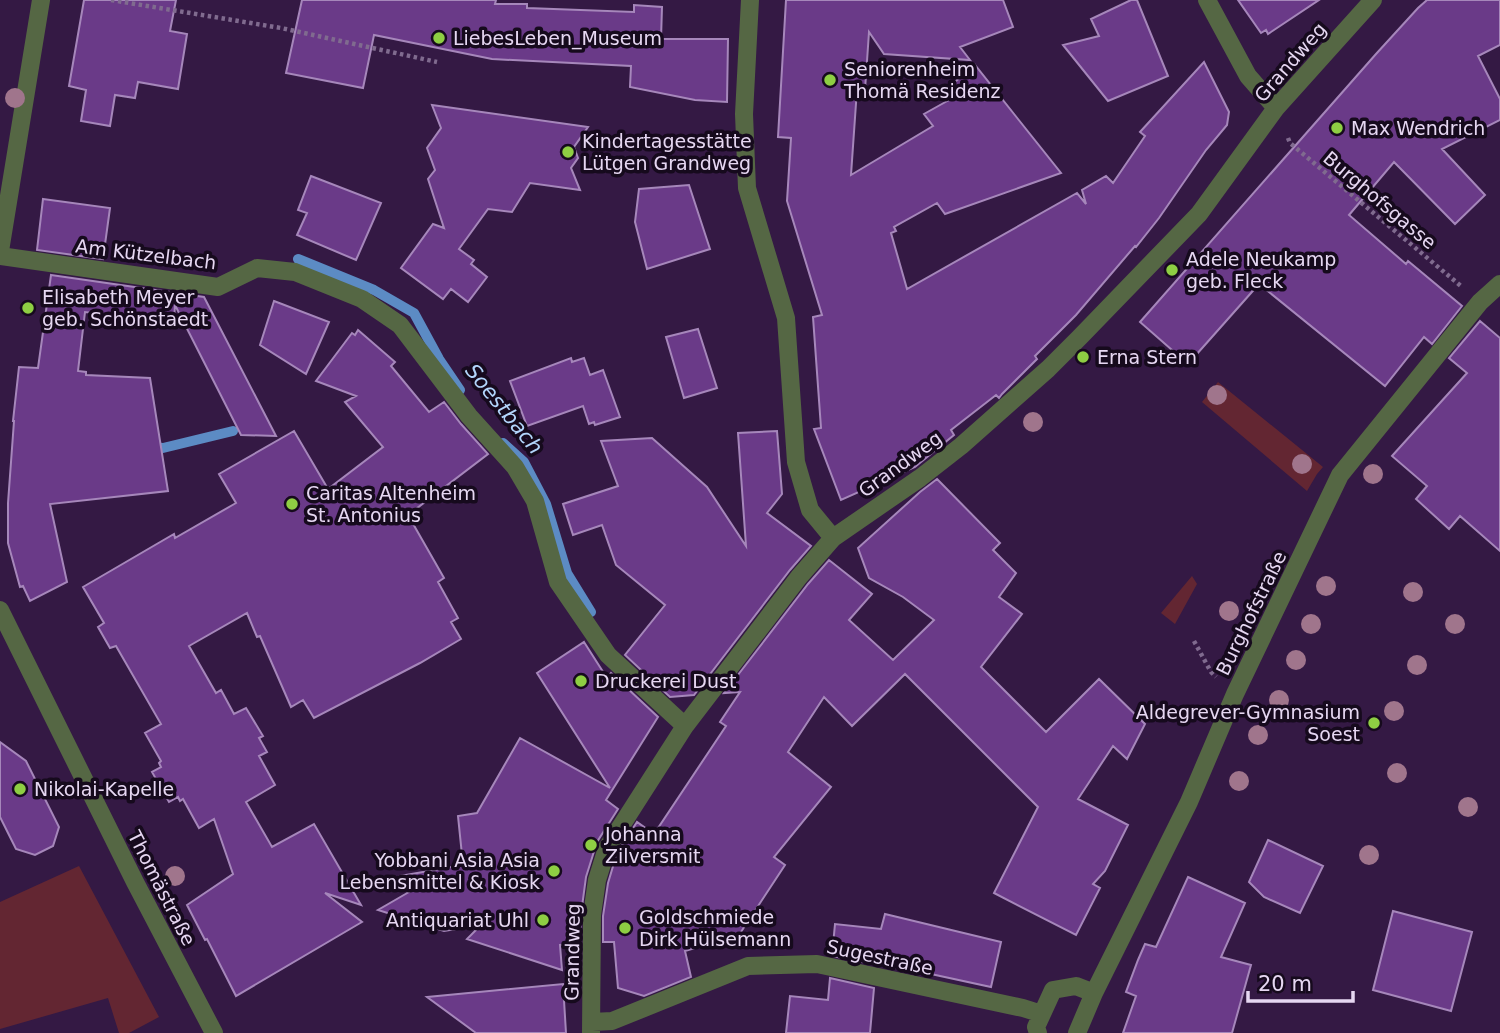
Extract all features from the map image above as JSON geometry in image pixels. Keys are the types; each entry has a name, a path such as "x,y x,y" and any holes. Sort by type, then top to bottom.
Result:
{"street":[{"path":"0,253 41,0"},
{"path":"750,0 744,114 747,188 786,318 796,462 810,510 833,538"},
{"path":"1207,0 1248,76 1276,108"},
{"name":"Grandweg","path":"592,1027 592,915 597,880 607,848 685,726 799,577 833,538 961,446 1048,369 1199,214 1276,108 1373,0"},
{"name":"Am Kützelbach","path":"0,253 218,287 257,268 295,272 362,299 400,325 469,416 515,467 535,501 558,582 608,655 685,726"},
{"name":"Burghofstraße","path":"1077,1033 1094,993 1189,802 1235,694 1340,475 1480,302 1500,284"},
{"name":"Thomästraße","path":"0,610 135,882 214,1033"},
{"name":"Sugestraße","path":"592,1027 748,965 817,964 1042,1014"},
{"path":"1038,1033 1036,1027 1052,990 1076,986 1094,993"}],"path":[{"path":"111,0 281,27 437,62"},
{"name":"Burghofsgasse","path":"1276,108 1290,143 1480,302"},
{"path":"1194,641 1211,672 1235,694"}],"shaded area":[{"path":"1218,382 1323,467 1307,491 1202,402"},
{"path":"1192,576 1197,584 1175,624 1161,613"},
{"path":"79,866 159,1017 129,1033 119,1033 108,998 0,1029 0,902"}],"building":[{"path":"84,0 176,0 170,31 187,34 178,89 138,82 135,98 115,95 110,126 81,121 86,90 69,86"},
{"path":"302,0 496,0 495,4 527,4 527,8 634,12 634,5 662,7 661,39 728,39 727,102 695,100 630,87 631,66 492,59 374,35 363,88 286,73"},
{"path":"786,0 1003,0 1013,27 960,47 970,60 884,54 869,32 865,90 857,89 851,175 933,126 924,114 949,100 943,92 975,65 1061,173 945,214 937,203 894,227 896,231 891,233 907,289 1077,193 1086,204 1082,190 1106,176 1113,183 1145,136 1140,132 1204,62 1229,112 1227,125 1136,247 999,398 996,395 951,430 954,435 915,467 841,500 814,429 821,428 813,317 822,315 787,201 791,138 778,137"},
{"path":"1131,0 1137,0 1168,76 1108,101 1063,45 1099,36 1091,19"},
{"path":"1238,0 1319,0 1268,34 1266,30 1261,33"},
{"path":"1427,0 1500,0 1500,45 1478,56 1500,99 1500,120 1442,149 1485,195 1455,224 1394,162 1349,215 1406,264 1408,261 1462,306 1432,344 1424,337 1385,386 1259,284 1188,364 1140,322 1376,54"},
{"path":"432,105 588,127 574,147 578,158 571,168 580,190 530,183 512,212 488,209 459,249 474,260 471,264 487,277 468,302 451,289 443,299 401,268 433,224 444,228 428,179 435,170 427,148 441,128"},
{"path":"311,176 381,203 356,260 297,235 307,213 298,210"},
{"path":"689,185 710,249 647,269 635,222 639,189"},
{"path":"43,199 110,208 103,259 37,250"},
{"path":"51,275 204,297 276,436 241,435 175,305 174,321 85,312 78,371 86,372 86,375 150,378 168,491 50,504 67,582 30,601 23,586 20,587 8,543 13,421 19,367 38,368"},
{"path":"274,301 329,322 306,374 260,345"},
{"path":"1480,321 1500,338 1500,551 1460,516 1449,529 1416,499 1427,486 1392,456 1467,373 1449,358"},
{"path":"698,329 717,388 684,398 666,337"},
{"name":"Caritas Altenheim St. Antonius","path":"358,330 395,362 391,366 429,412 444,402 488,454 408,515 444,578 438,582 458,618 451,622 461,639 314,718 303,700 291,707 247,613 189,646 216,693 221,690 234,714 246,708 263,736 259,738 267,752 259,756 275,785 246,802 272,847 314,824 361,905 325,893 362,922 236,996 187,905 233,874 214,819 199,828 183,799 180,801 178,797 169,802 152,772 161,767 161,761 145,733 161,724 116,646 110,648 98,627 104,623 83,587 174,534 175,538 236,503 219,474 294,431 328,489 383,447 345,402 356,396 316,381 352,333 355,335"},
{"path":"571,358 572,362 584,358 590,375 603,370 620,417 595,425 594,422 589,424 583,406 527,426 510,381"},
{"path":"777,431 782,494 767,513 811,546 694,695 670,697 625,655 665,605 616,565 602,525 573,535 563,504 618,486 601,441 652,438 707,487 746,546 738,433"},
{"path":"937,479 1000,543 993,550 1016,573 999,597 1022,614 981,667 1046,732 1099,679 1145,724 1127,759 1113,746 1078,799 1128,825 1105,871 1093,884 1100,888 1076,935 994,893 1038,807 905,674 852,726 824,697 788,752 831,787 774,857 785,865 739,935 685,951 691,977 644,996 618,988 614,942 603,942 603,916 608,883 617,853 637,822 654,834 726,726 720,722 740,692 724,693 829,560 872,594 849,620 893,660 934,620 903,597 869,578 858,548"},
{"path":"584,642 607,678 611,673 658,717 606,800 618,809 597,842 586,877 580,944 560,945 562,970 467,939 481,925 444,931 378,910 409,892 400,876 463,865 458,816 477,813 520,738 610,788 537,673"},
{"name":"Nikolai-Kapelle","path":"0,742 26,761 59,827 53,846 35,855 16,849 0,817"},
{"path":"1268,840 1323,866 1300,913 1264,897 1249,882"},
{"path":"1188,877 1245,903 1221,957 1251,965 1232,1033 1123,1033 1136,996 1126,992 1138,960 1145,944 1156,947"},
{"path":"1393,911 1472,932 1451,1011 1373,990"},
{"path":"885,914 1001,942 991,987 832,956 835,924 881,929"},
{"path":"830,978 874,988 870,1033 786,1033 790,996 828,1000"},
{"path":"563,984 566,1033 476,1033 427,997"}],"waterway":[{"name":"Soestbach","path":"298,259 374,290 414,313 439,359 460,390"},
{"name":"Soestbach","path":"150,447 163,448 233,431"},
{"name":"Soestbach","path":"503,443 524,462 546,504 567,573 591,612"}],"place":[{"name":"LiebesLeben_Museum","path":"439,38"},
{"name":"Seniorenheim Thomä Residenz","path":"830,80"},
{"name":"Max Wendrich","path":"1337,128"},
{"name":"Kindertagesstätte Lütgen Grandweg","path":"568,152"},
{"name":"Adele Neukamp geb. Fleck","path":"1172,270"},
{"name":"Elisabeth Meyer geb. Schönstaedt","path":"28,308"},
{"name":"Erna Stern","path":"1083,357"},
{"name":"Caritas Altenheim St. Antonius","path":"292,504"},
{"name":"Druckerei Dust","path":"581,681"},
{"name":"Aldegrever-Gymnasium Soest","path":"1374,723"},
{"name":"Nikolai-Kapelle","path":"20,789"},
{"name":"Johanna Zilversmit","path":"591,845"},
{"name":"Yobbani Asia Asia Lebensmittel & Kiosk","path":"554,871"},
{"name":"Antiquariat Uhl","path":"543,920"},
{"name":"Goldschmiede Dirk Hülsemann","path":"625,928"}]}
